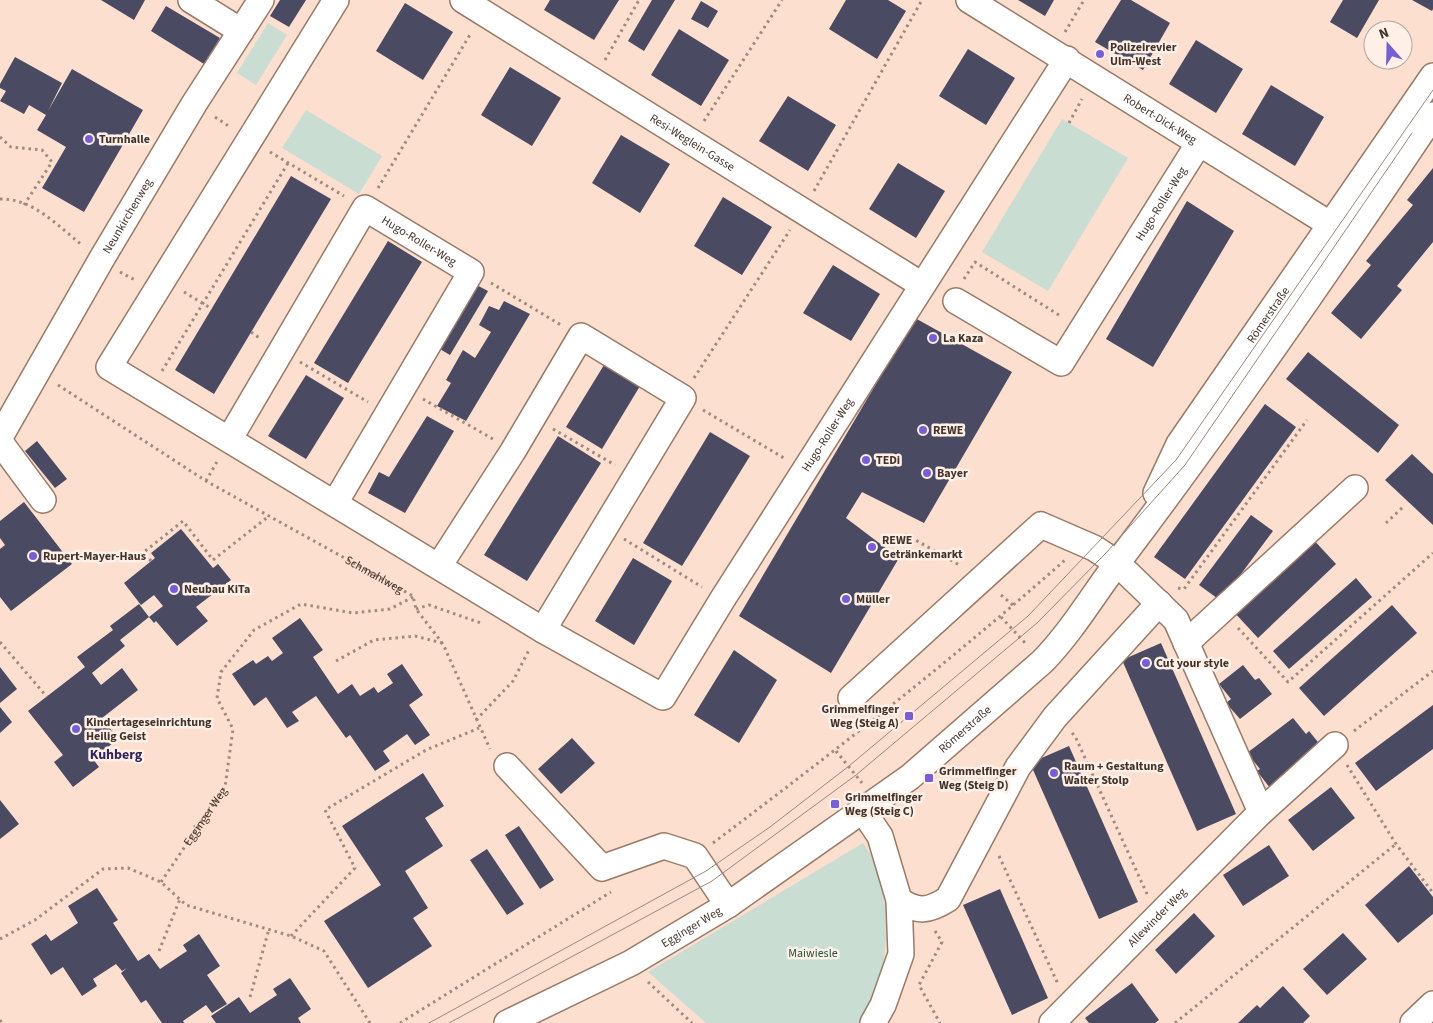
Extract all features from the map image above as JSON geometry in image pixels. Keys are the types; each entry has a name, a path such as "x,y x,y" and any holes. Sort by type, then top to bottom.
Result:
{"street":[{"path":"191,0 241,31"},
{"name":"Neunkirchenweg","path":"0,437 101,260 194,104 261,0"},
{"name":"Hugo-Roller-Weg","path":"336,0 109,367 230,438 439,566 538,636 663,696 922,285 1060,55"},
{"name":"Robert-Dick-Weg","path":"969,0 1340,231"},
{"name":"Resi-Weglein-Gasse","path":"473,6 922,285"},
{"name":"Römerstraße","path":"870,806 910,776 1044,661 1060,643 1191,467 1340,231 1433,76"},
{"name":"Römerstraße","path":"1118,563 1170,468 1179,444 1340,231 1433,115"},
{"name":"Hugo-Roller-Weg","path":"958,292 1061,363 1199,143"},
{"path":"230,438 371,198"},
{"name":"Hugo-Roller-Weg","path":"334,503 471,272 371,198"},
{"path":"439,566 513,450 581,336 683,398 538,636"},
{"path":"0,442 43,500"},
{"path":"1186,643 1355,488"},
{"path":"851,698 1041,524 1089,546 1167,595 1176,620 1261,812"},
{"path":"899,900 911,908 932,909 948,899 1018,767 1055,718 1167,595"},
{"name":"Allewinder Weg","path":"1060,1015 1156,915 1261,812 1335,745"},
{"path":"507,766 602,868 664,846 696,856 728,905"},
{"path":"870,806 899,900 901,954 883,1006 874,1023"},
{"name":"Egginger Weg","path":"507,1023 631,963 728,905 870,806"},
{"path":"1413,1023 1433,1004"}],"path":[{"path":"593,81 639,0"},
{"path":"691,142 782,0"},
{"path":"696,375 803,211 922,0"},
{"path":"1060,55 1084,0"},
{"path":"194,104 288,163 371,198 473,6"},
{"path":"1069,123 1085,94"},
{"path":"0,138 10,147 42,150 52,162 24,205"},
{"path":"150,391 288,163"},
{"path":"0,199 24,205 54,219 101,260 212,309"},
{"path":"958,292 975,262 1082,329"},
{"path":"471,272 581,336"},
{"path":"282,352 388,414"},
{"name":"Schmahlweg","path":"38,372 206,481 413,596 416,608 443,644 486,746 507,766"},
{"path":"402,388 513,450"},
{"path":"683,398 804,471"},
{"path":"532,417 635,476"},
{"path":"1167,595 1184,589 1308,420"},
{"path":"1386,523 1403,508"},
{"path":"151,561 144,552 183,521 213,560 269,516"},
{"path":"604,527 722,600"},
{"path":"905,534 925,545"},
{"path":"696,856 836,751 1089,546"},
{"path":"1222,611 1288,682 1433,553"},
{"name":"Egginger Weg","path":"161,882 225,787 233,729 217,698 221,672 254,630 301,604 353,613 390,609 413,596"},
{"path":"1007,599 1014,606"},
{"path":"1001,616 1044,661"},
{"path":"336,661 374,640 415,636 443,644"},
{"path":"476,720 513,680 538,636"},
{"path":"0,642 47,697"},
{"path":"1433,671 1335,745 1396,844 1433,893"},
{"path":"291,936 355,868 325,810 426,750 479,728"},
{"path":"1075,736 1156,915"},
{"path":"836,751 870,806"},
{"path":"1175,1023 1396,844"},
{"path":"998,854 1060,1015"},
{"path":"0,939 36,920 103,869 128,868 161,882 186,905 291,936 324,951 370,1023"},
{"path":"400,1023 617,889"},
{"path":"159,951 180,899"},
{"path":"933,927 942,942 919,985 940,1023"},
{"path":"250,997 269,929"},
{"path":"644,978 692,1023"}],"green space":[{"path":"268,23 287,35 256,85 237,73"},
{"path":"306,110 382,156 359,194 282,148"},
{"path":"1062,119 1128,158 1048,291 982,252"},
{"name":"Maiwiesle","path":"863,843 878,870 883,889 886,928 882,968 877,987 861,1023 706,1023 648,972"}],"building":[{"path":"101,0 145,0 134,20"},
{"path":"280,0 306,0 289,27 270,16"},
{"path":"550,0 619,0 594,40 544,10"},
{"path":"652,0 675,0 644,51 628,41"},
{"path":"846,0 888,0 906,11 877,59 829,29"},
{"path":"1018,0 1054,0 1045,16"},
{"path":"1121,0 1131,0 1170,23 1143,70 1095,42"},
{"path":"1343,0 1379,0 1367,20 1363,20 1363,28 1357,38 1330,22"},
{"path":"1412,0 1433,0 1433,9 1432,11"},
{"path":"701,1 718,11 708,28 691,19"},
{"path":"405,3 453,32 423,80 376,51"},
{"path":"166,6 220,38 204,64 151,31"},
{"path":"679,29 729,60 701,106 651,75"},
{"path":"1196,40 1243,69 1216,113 1169,84"},
{"path":"968,49 1015,78 986,125 939,96"},
{"name":"Turnhalle","path":"15,57 62,83 48,111 72,69 143,110 84,212 42,188 66,147 37,130 46,115 29,105 24,114 0,101 6,91 0,88 0,84"},
{"path":"510,67 561,98 532,146 481,115"},
{"path":"1271,85 1324,117 1295,166 1242,134"},
{"path":"788,96 836,125 808,171 759,141"},
{"path":"621,135 670,164 640,213 592,183"},
{"path":"898,163 945,191 916,238 869,209"},
{"path":"1433,168 1433,242 1397,286 1402,290 1361,339 1331,313 1371,265 1366,261 1413,205 1407,200"},
{"path":"291,176 331,199 214,394 175,370"},
{"path":"723,197 772,227 742,275 694,246"},
{"path":"1187,201 1234,231 1153,367 1106,339"},
{"path":"388,241 422,262 348,383 314,363"},
{"path":"833,265 880,294 851,341 803,313"},
{"path":"469,281 488,291 450,355 433,345"},
{"path":"504,301 530,314 466,421 437,406 451,383 446,380 463,350 475,358 491,332 479,325 489,306 499,310"},
{"path":"915,318 1012,372 924,523 862,492 846,518 899,558 831,673 739,616"},
{"path":"1308,352 1399,425 1378,453 1286,379"},
{"path":"604,365 640,386 602,449 566,427"},
{"path":"306,375 344,398 306,459 268,436"},
{"path":"1265,404 1296,427 1185,579 1154,557"},
{"path":"427,416 454,431 405,513 368,493 379,472 389,477"},
{"path":"710,432 750,456 682,566 643,543"},
{"path":"558,436 601,463 527,581 484,555"},
{"path":"37,441 67,479 55,488 25,451"},
{"path":"1412,454 1433,474 1433,525 1385,480"},
{"name":"Rupert-Mayer-Haus","path":"24,502 72,564 11,611 0,597 0,549 5,545 0,538 0,521"},
{"path":"1251,515 1273,531 1221,601 1199,585"},
{"name":"Neubau KiTa","path":"181,529 213,568 218,564 231,580 196,607 208,621 177,646 156,621 154,623 149,617 163,606 154,595 141,605 124,583 155,558 151,553"},
{"path":"1311,537 1336,564 1258,638 1233,611"},
{"path":"633,558 672,581 634,645 595,621"},
{"path":"1356,578 1372,597 1289,669 1273,651"},
{"name":"Kindertageseinrichtung Heilig Geist","path":"139,604 149,617 120,640 125,646 92,673 101,685 122,668 138,690 102,718 118,739 93,759 99,767 73,787 54,762 63,755 28,711 85,667 77,657 113,630 110,626"},
{"path":"1392,605 1417,633 1324,716 1299,688"},
{"path":"300,618 323,650 313,657 338,694 352,684 360,696 374,687 378,693 393,683 387,674 402,664 423,695 409,705 430,735 415,745 407,734 383,751 390,761 375,771 350,735 346,738 316,696 292,712 299,721 287,728 266,697 254,706 232,674 253,660 256,664 268,656 272,661 283,653 272,638"},
{"path":"1161,643 1236,814 1197,831 1122,660"},
{"path":"734,650 777,680 739,743 694,715"},
{"path":"1243,665 1255,680 1259,678 1272,694 1240,719 1226,703 1231,699 1219,684"},
{"path":"0,667 17,689 0,703"},
{"path":"1433,705 1433,749 1376,791 1355,763"},
{"path":"0,707 12,722 0,733"},
{"path":"1293,718 1306,734 1309,731 1322,747 1270,788 1257,771 1260,769 1247,753"},
{"path":"572,738 595,763 561,794 538,769"},
{"path":"1069,746 1138,902 1099,919 1030,763"},
{"path":"423,773 444,806 425,818 443,846 405,871 428,908 413,918 432,946 368,988 324,921 381,885 342,826"},
{"path":"1331,787 1355,818 1313,851 1288,820"},
{"path":"0,800 19,824 0,839"},
{"path":"519,826 554,880 540,889 505,835"},
{"path":"1269,845 1289,876 1243,906 1223,875"},
{"path":"487,849 524,904 507,915 470,860"},
{"path":"1409,866 1433,897 1433,914 1398,943 1365,905"},
{"path":"97,888 118,920 113,923 138,961 149,954 160,969 187,951 183,945 199,934 220,966 207,975 227,1004 212,1013 206,1005 183,1021 184,1023 162,1023 146,1000 141,1003 121,973 127,968 122,971 116,964 93,979 97,986 82,996 63,967 51,975 31,944 46,934 51,941 78,923 68,906"},
{"path":"1000,889 1048,998 1012,1015 963,905"},
{"path":"1194,913 1215,936 1176,974 1155,950"},
{"path":"1343,933 1367,959 1327,995 1303,969"},
{"path":"290,978 311,1009 298,1018 301,1023 216,1023 211,1016 239,997 250,1013 277,995 273,989"},
{"path":"1132,983 1159,1020 1155,1023 1089,1023 1085,1018"},
{"path":"1283,986 1310,1016 1303,1023 1238,1023 1257,1005 1260,1008"}],"tram line":[{"path":"429,1023 706,871 770,827 849,766 1028,616 1176,460 1433,90"},
{"path":"449,1023 712,881 856,775 1037,623 1105,554 1185,465 1412,133"}],"place":[{"name":"Polizeirevier Ulm-West","path":"1100,54"},
{"name":"Turnhalle","path":"89,139"},
{"name":"La Kaza","path":"933,338"},
{"name":"REWE","path":"923,430"},
{"name":"TEDi","path":"866,460"},
{"name":"Bayer","path":"927,473"},
{"name":"REWE Getränkemarkt","path":"872,547"},
{"name":"Rupert-Mayer-Haus","path":"33,556"},
{"name":"Neubau KiTa","path":"174,589"},
{"name":"Müller","path":"846,599"},
{"name":"Cut your style","path":"1146,663"},
{"name":"Grimmelfinger Weg (Steig A)","path":"909,716"},
{"name":"Kindertageseinrichtung Heilig Geist","path":"76,729"},
{"name":"Raum + Gestaltung Walter Stolp","path":"1054,773"},
{"name":"Grimmelfinger Weg (Steig D)","path":"929,778"},
{"name":"Grimmelfinger Weg (Steig C)","path":"835,804"}],"district":[{"name":"Kuhberg","path":"116,755"}]}
